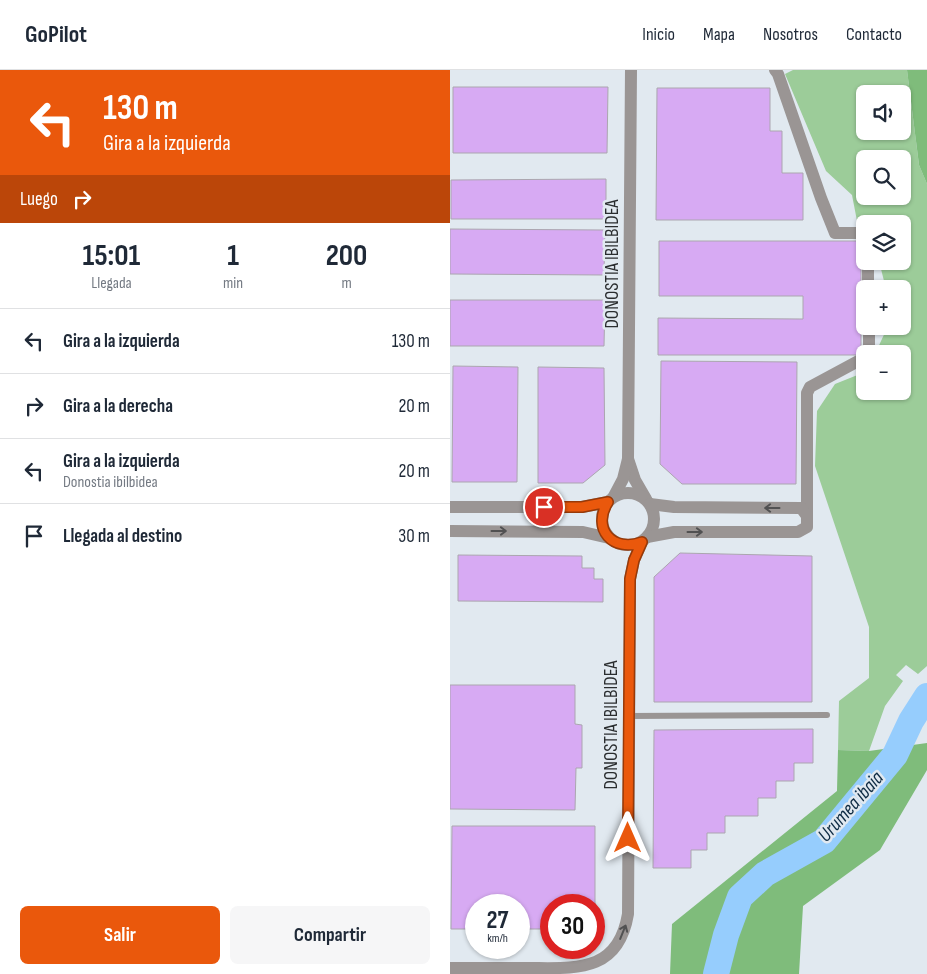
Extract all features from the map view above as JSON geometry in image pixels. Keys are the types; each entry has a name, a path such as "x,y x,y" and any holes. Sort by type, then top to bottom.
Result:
{"street":[{"name":"DONOSTIA IBILBIDEA","path":"611,499 623,479 628,459 631,70"},
{"path":"775,70 835,233 856,233"},
{"path":"611,499 601,516 604,530 609,538 616,543 624,545 634,545 644,540 674,532 798,532 806,527 807,516 807,393 810,387 856,362"},
{"name":"DONOSTIA IBILBIDEA","path":"628,459 635,480 648,502"},
{"path":"450,507 582,507 611,499 622,493 631,493 639,495 648,502 674,507 801,508 807,516"},
{"path":"644,540 654,525 654,518 648,502"},
{"path":"450,531 583,532 609,538"},
{"name":"DONOSTIA IBILBIDEA","path":"450,968 581,967 601,959 617,944 622,935 628,914 630,579 634,560 644,540"}],"lane":[{"path":"629,716 827,716"}],"green space":[{"path":"793,70 907,70 909,85 856,85 856,140 911,140 911,102 919,165 927,184 927,666 918,674 906,665 896,675 903,681 885,706 869,751 838,750 839,701 869,678 869,627 815,466 817,411 835,384 856,376 856,400 911,400 911,345 879,345 884,335 911,335 911,280 884,280 881,270 911,270 911,215 856,216 852,195 826,171 785,74"},
{"path":"907,70 927,70 927,184 919,165 911,102 911,85 909,85"},
{"path":"927,743 927,770 880,850 803,906 799,974 670,974 672,924 837,791 838,750 869,751"}],"building":[{"path":"453,87 608,87 607,153 453,153"},
{"path":"657,88 770,88 770,131 782,131 782,173 803,173 803,220 656,220"},
{"path":"606,179 606,219 451,219 451,180"},
{"path":"450,229 605,230 604,275 450,274"},
{"path":"659,241 856,241 856,270 861,270 861,280 856,280 856,335 861,335 861,345 856,345 856,355 658,355 658,318 803,319 803,296 659,296"},
{"path":"450,300 605,300 604,346 450,346"},
{"path":"661,361 797,362 796,484 682,484 660,464"},
{"path":"453,366 518,367 517,482 452,482"},
{"path":"538,367 604,368 605,465 583,483 538,483"},
{"path":"680,553 812,556 812,702 654,702 654,577"},
{"path":"458,555 582,556 582,568 594,568 594,579 603,579 603,602 458,601"},
{"path":"450,685 575,685 575,724 582,725 582,768 576,768 575,810 450,809"},
{"path":"813,729 813,763 794,763 794,781 776,781 776,798 758,798 758,816 725,816 725,833 707,833 707,850 691,850 691,868 653,868 654,730"},
{"path":"452,826 595,826 595,894 540,894 540,929 530,929 530,894 465,894 465,929 451,929"}],"waterway":[{"name":"Urumea ibaia","path":"716,974 726,935 740,897 765,874 824,841 895,755 911,721 927,696"}],"route":[{"path":"544,507 596,506 608,502 601,516 604,530 609,538 616,543 624,545 634,545 642,542 637,550 630,579 628,838"}]}
